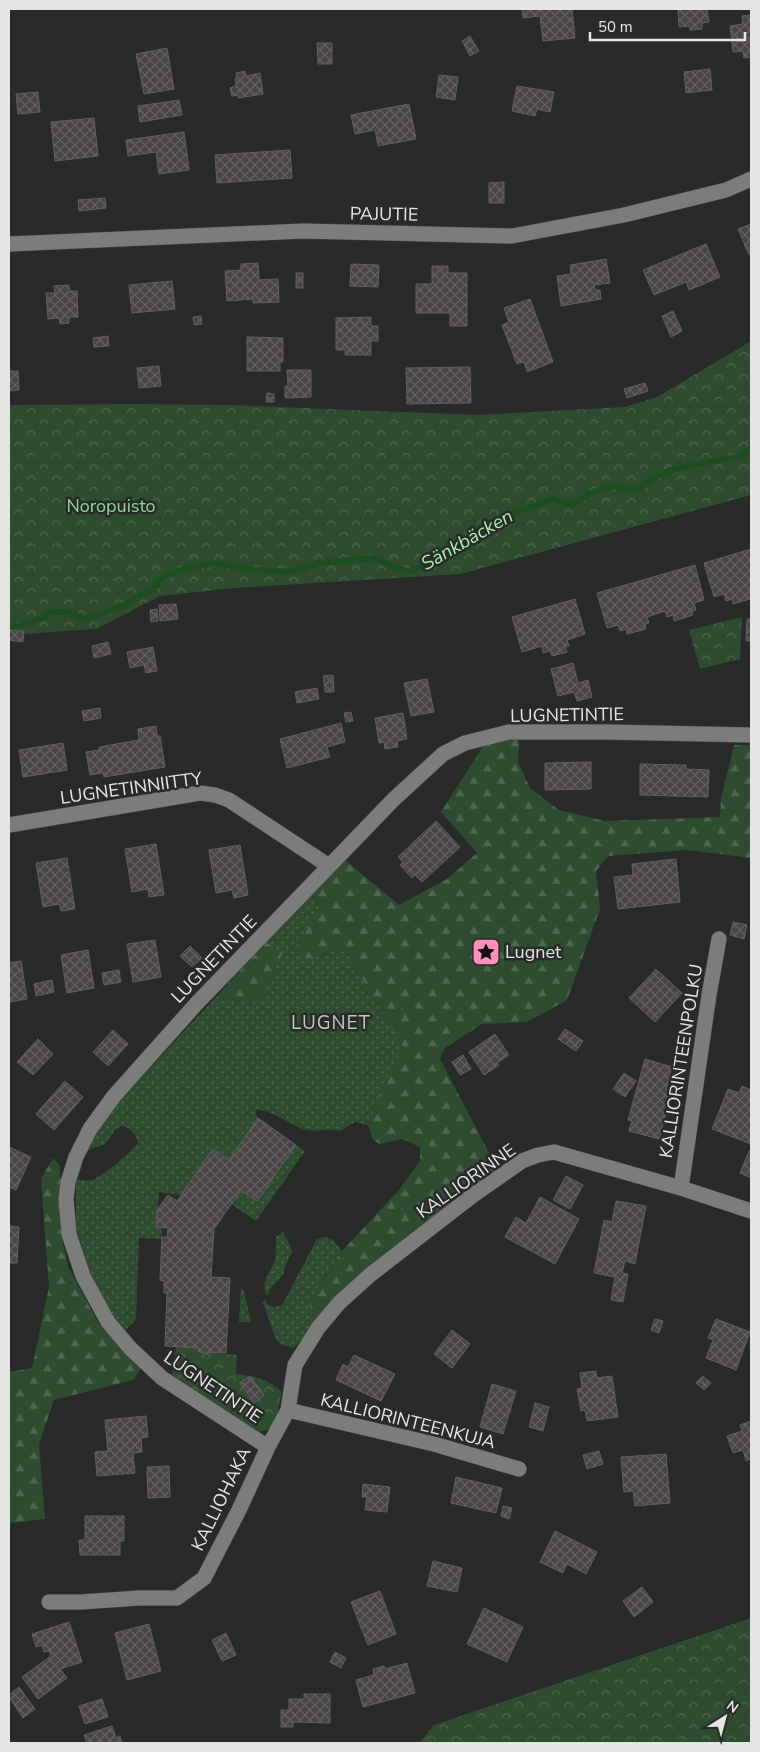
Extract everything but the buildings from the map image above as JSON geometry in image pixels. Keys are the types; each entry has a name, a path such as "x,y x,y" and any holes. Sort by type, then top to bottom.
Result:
{"street":[{"name":"PAJUTIE","path":"9,244 303,231 512,236 624,215 726,190 751,179"},
{"name":"LUGNETINTIE","path":"268,1447 162,1378 130,1348 108,1322 83,1276 69,1234 66,1199 68,1182 76,1157 90,1129 114,1096 197,1004 329,866 427,767 443,754 465,743 509,732 751,735"},
{"name":"LUGNETINNIITTY","path":"9,825 200,793 215,795 236,804 329,866"},
{"name":"KALLIORINTEENPOLKU","path":"681,1188 709,995 720,939"},
{"name":"KALLIORINNE","path":"288,1410 295,1365 318,1328 339,1304 370,1275 472,1196 522,1161 554,1152 681,1188 751,1211"},
{"name":"KALLIOHAKA","path":"49,1602 177,1598 204,1578 288,1410"},
{"name":"KALLIORINTEENKUJA","path":"288,1410 434,1444 519,1469"}],"green space":[{"name":"Noropuisto","path":"751,341 751,495 460,574 234,588 160,596 96,629 9,635 9,405 228,405 478,415 625,407 657,397"},
{"path":"742,617 740,659 700,669 689,630"},
{"path":"519,737 518,762 530,788 559,810 605,821 720,817 721,798 734,745 751,745 751,858 688,850 608,856 596,871 600,909 567,1000 527,1022 482,1024 445,1048 440,1059 497,1168 368,1267 315,1323 309,1302 342,1251 398,1191 420,1161 420,1147 402,1139 380,1144 373,1140 368,1125 373,1121 374,1107 403,1047 344,948 328,951 314,959 300,956 297,946 320,908 311,893 345,860 399,905 447,879 477,853 441,812 484,745"},
{"path":"311,893 320,908 297,946 314,959 328,951 344,948 403,1047 374,1107 373,1121 368,1125 355,1122 340,1131 305,1130 266,1111 256,1110 258,1118 229,1160 213,1149 181,1195 159,1192 156,1227 162,1228 162,1239 139,1238 136,1319 125,1331 107,1308 89,1270 76,1228 76,1179 92,1180 97,1178 124,1157 138,1142 132,1131 122,1126 116,1129 105,1144 86,1151 88,1143 112,1109 217,996 259,1005 265,942"},
{"path":"265,942 283,952 259,1005 217,996"},
{"path":"296,1145 305,1151 256,1221 231,1204 241,1190 257,1201"},
{"path":"53,1158 60,1166 60,1227 68,1267 99,1324 141,1368 133,1380 54,1400 39,1444 45,1519 9,1523 9,1372 32,1368 49,1287 41,1179"},
{"path":"283,1232 292,1252 283,1275 270,1289 267,1296 265,1281 276,1255 276,1237"},
{"path":"325,1237 333,1240 342,1251 309,1302 315,1323 294,1348 282,1345 276,1340 263,1303 265,1299 267,1304 274,1307 282,1305 317,1239"},
{"path":"241,1287 244,1291 251,1322 239,1322"},
{"path":"176,1347 199,1348 199,1352 237,1355 236,1374 261,1379 282,1392 276,1419 269,1429 255,1432 172,1377"},
{"path":"751,1618 751,1743 419,1743 434,1725"}],"waterway":[{"name":"Sänkbäcken","path":"9,626 32,622 51,612 70,612 85,620 126,605 141,595 152,591 162,578 186,568 215,563 255,570 289,572 321,563 373,558 408,572 437,561 479,529 496,520 553,499 574,505 589,494 612,486 637,491 652,478 671,470 740,456 751,448"}],"place":[{"name":"Lugnet","path":"486,952"}],"district":[{"name":"LUGNET","path":"331,1023"}]}
